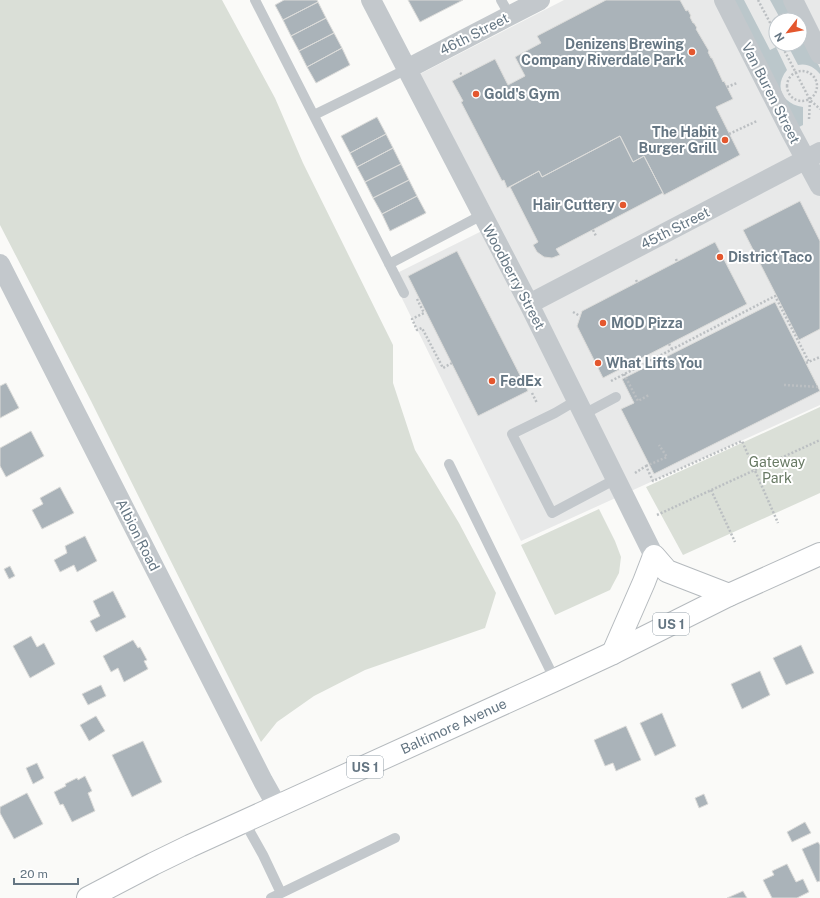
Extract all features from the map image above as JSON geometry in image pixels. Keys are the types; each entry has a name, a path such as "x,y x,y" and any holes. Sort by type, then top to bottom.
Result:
{"main road":[{"name":"Baltimore Avenue","path":"88,898 153,864 244,821 555,680 729,595 820,554"},
{"path":"613,653 654,556 667,571 729,595"}],"street":[{"name":"Woodberry Street","path":"371,0 482,215 530,304 654,556"},
{"name":"46th Street","path":"407,68 506,8 540,0"},
{"name":"Van Buren Street","path":"724,0 813,156 820,186"},
{"path":"793,0 820,54"},
{"name":"45th Street","path":"530,304 813,156"},
{"name":"Albion Road","path":"0,264 277,806"}],"lane":[{"path":"255,0 404,293"},
{"path":"314,115 375,86 407,68"},
{"path":"389,264 482,215"},
{"path":"616,397 555,413 512,434 552,513 616,479"},
{"path":"449,464 555,680"},
{"path":"244,821 282,893"},
{"path":"271,898 395,838"}],"path":[{"path":"758,0 768,19"},
{"path":"785,52 810,100 820,109"},
{"path":"809,126 810,100 816,93 818,83 810,72 800,70 795,72 788,80 788,90 794,99 799,101 810,100"},
{"path":"727,87 737,83"},
{"path":"730,134 757,121"},
{"path":"593,230 596,236"},
{"path":"636,280 638,284"},
{"path":"607,382 775,296 808,363 820,357"},
{"path":"573,312 580,316"},
{"path":"412,319 417,330 422,328 443,368 452,363"},
{"path":"669,344 672,350"},
{"path":"624,374 638,401 649,395"},
{"path":"784,385 820,387"},
{"path":"660,514 819,441 820,445"},
{"path":"646,466 654,481 742,442 778,523"},
{"path":"634,473 666,457 660,445"},
{"path":"711,490 734,542"}],"shaded area":[{"path":"564,0 820,0 820,405 521,541 391,276 498,223 420,74"},
{"path":"730,0 744,0 768,46 768,52 778,52 787,70 781,83 782,94 790,102 803,107 803,125 795,129"},
{"path":"770,0 785,0 791,12 777,12"},
{"path":"808,45 820,68 820,74 810,66 798,65 791,52 808,52"}],"green space":[{"path":"0,0 222,0 275,98 303,163 393,345 393,383 415,450 459,523 496,593 485,628 365,670 314,696 277,722 261,742 91,401 0,225"},
{"name":"Gateway Park","path":"820,407 820,493 683,555 646,487"},
{"path":"599,509 615,541 621,557 619,573 610,590 555,615 521,545"}],"building":[{"path":"284,0 317,0 318,2 283,20 275,5"},
{"path":"408,0 463,0 420,22"},
{"path":"606,0 680,0 686,11 688,10 693,23 697,28 696,29 709,51 708,52 723,82 724,81 733,99 716,107 740,155 664,195 644,156 633,162 620,136 542,177 539,171 507,188 461,102 463,101 452,81 495,59 508,85 525,76 515,57 541,43 537,36"},
{"path":"318,2 326,18 291,36 283,20"},
{"path":"326,18 334,33 299,51 291,36"},
{"path":"334,33 342,48 307,67 299,51"},
{"path":"342,48 350,65 316,83 307,67"},
{"path":"377,117 386,134 350,153 341,136"},
{"path":"386,134 393,148 357,167 350,153"},
{"path":"620,136 633,162 644,156 663,193 556,249 560,255 552,258 544,257 537,252 533,245 538,242 510,187 539,171 542,177"},
{"path":"393,148 401,164 365,182 357,167"},
{"path":"401,164 409,180 373,198 365,182"},
{"path":"409,180 417,196 382,214 373,198"},
{"path":"417,196 426,213 390,231 382,214"},
{"path":"800,201 820,241 820,329 799,340 743,230"},
{"path":"715,242 747,304 603,378 577,326 582,311"},
{"path":"457,251 528,391 478,416 408,276"},
{"path":"775,302 820,391 654,474 621,409 634,403 622,379"},
{"path":"6,383 19,408 0,418 0,386"},
{"path":"31,431 44,456 6,477 0,466 0,448"},
{"path":"60,487 74,513 42,529 32,510 43,504 40,498"},
{"path":"85,536 97,561 77,572 74,565 60,572 54,560 67,553 65,546"},
{"path":"10,566 15,576 9,579 4,569"},
{"path":"113,591 126,617 96,632 90,621 100,616 93,601"},
{"path":"31,636 37,647 44,643 55,664 30,678 13,646"},
{"path":"133,640 138,648 140,647 147,660 144,661 148,669 124,682 118,668 111,672 103,656"},
{"path":"801,645 814,673 786,685 773,658"},
{"path":"760,671 770,695 742,709 731,684"},
{"path":"101,685 106,696 88,705 82,694"},
{"path":"662,713 676,746 655,756 640,723"},
{"path":"96,716 105,731 89,741 80,725"},
{"path":"626,726 641,760 616,771 613,763 605,766 594,740"},
{"path":"143,741 162,782 132,797 112,755"},
{"path":"37,763 44,778 33,784 26,768"},
{"path":"85,776 92,791 88,793 95,811 72,822 63,804 60,805 54,792 66,786 65,784"},
{"path":"27,793 43,824 14,839 0,813 0,807"},
{"path":"704,794 708,804 699,808 695,798"},
{"path":"805,822 811,833 792,842 787,832"},
{"path":"818,842 820,845 820,881 817,882 802,849"},
{"path":"787,864 796,882 803,879 809,892 797,898 772,898 763,880 774,875 772,871"},
{"path":"743,891 747,898 727,898"}],"place":[{"name":"Denizens Brewing Company Riverdale Park","path":"692,52"},
{"name":"Gold's Gym","path":"476,94"},
{"name":"The Habit Burger Grill","path":"725,140"},
{"name":"Hair Cuttery","path":"623,205"},
{"name":"District Taco","path":"720,257"},
{"name":"MOD Pizza","path":"603,323"},
{"name":"What Lifts You","path":"598,363"},
{"name":"FedEx","path":"492,381"}]}
